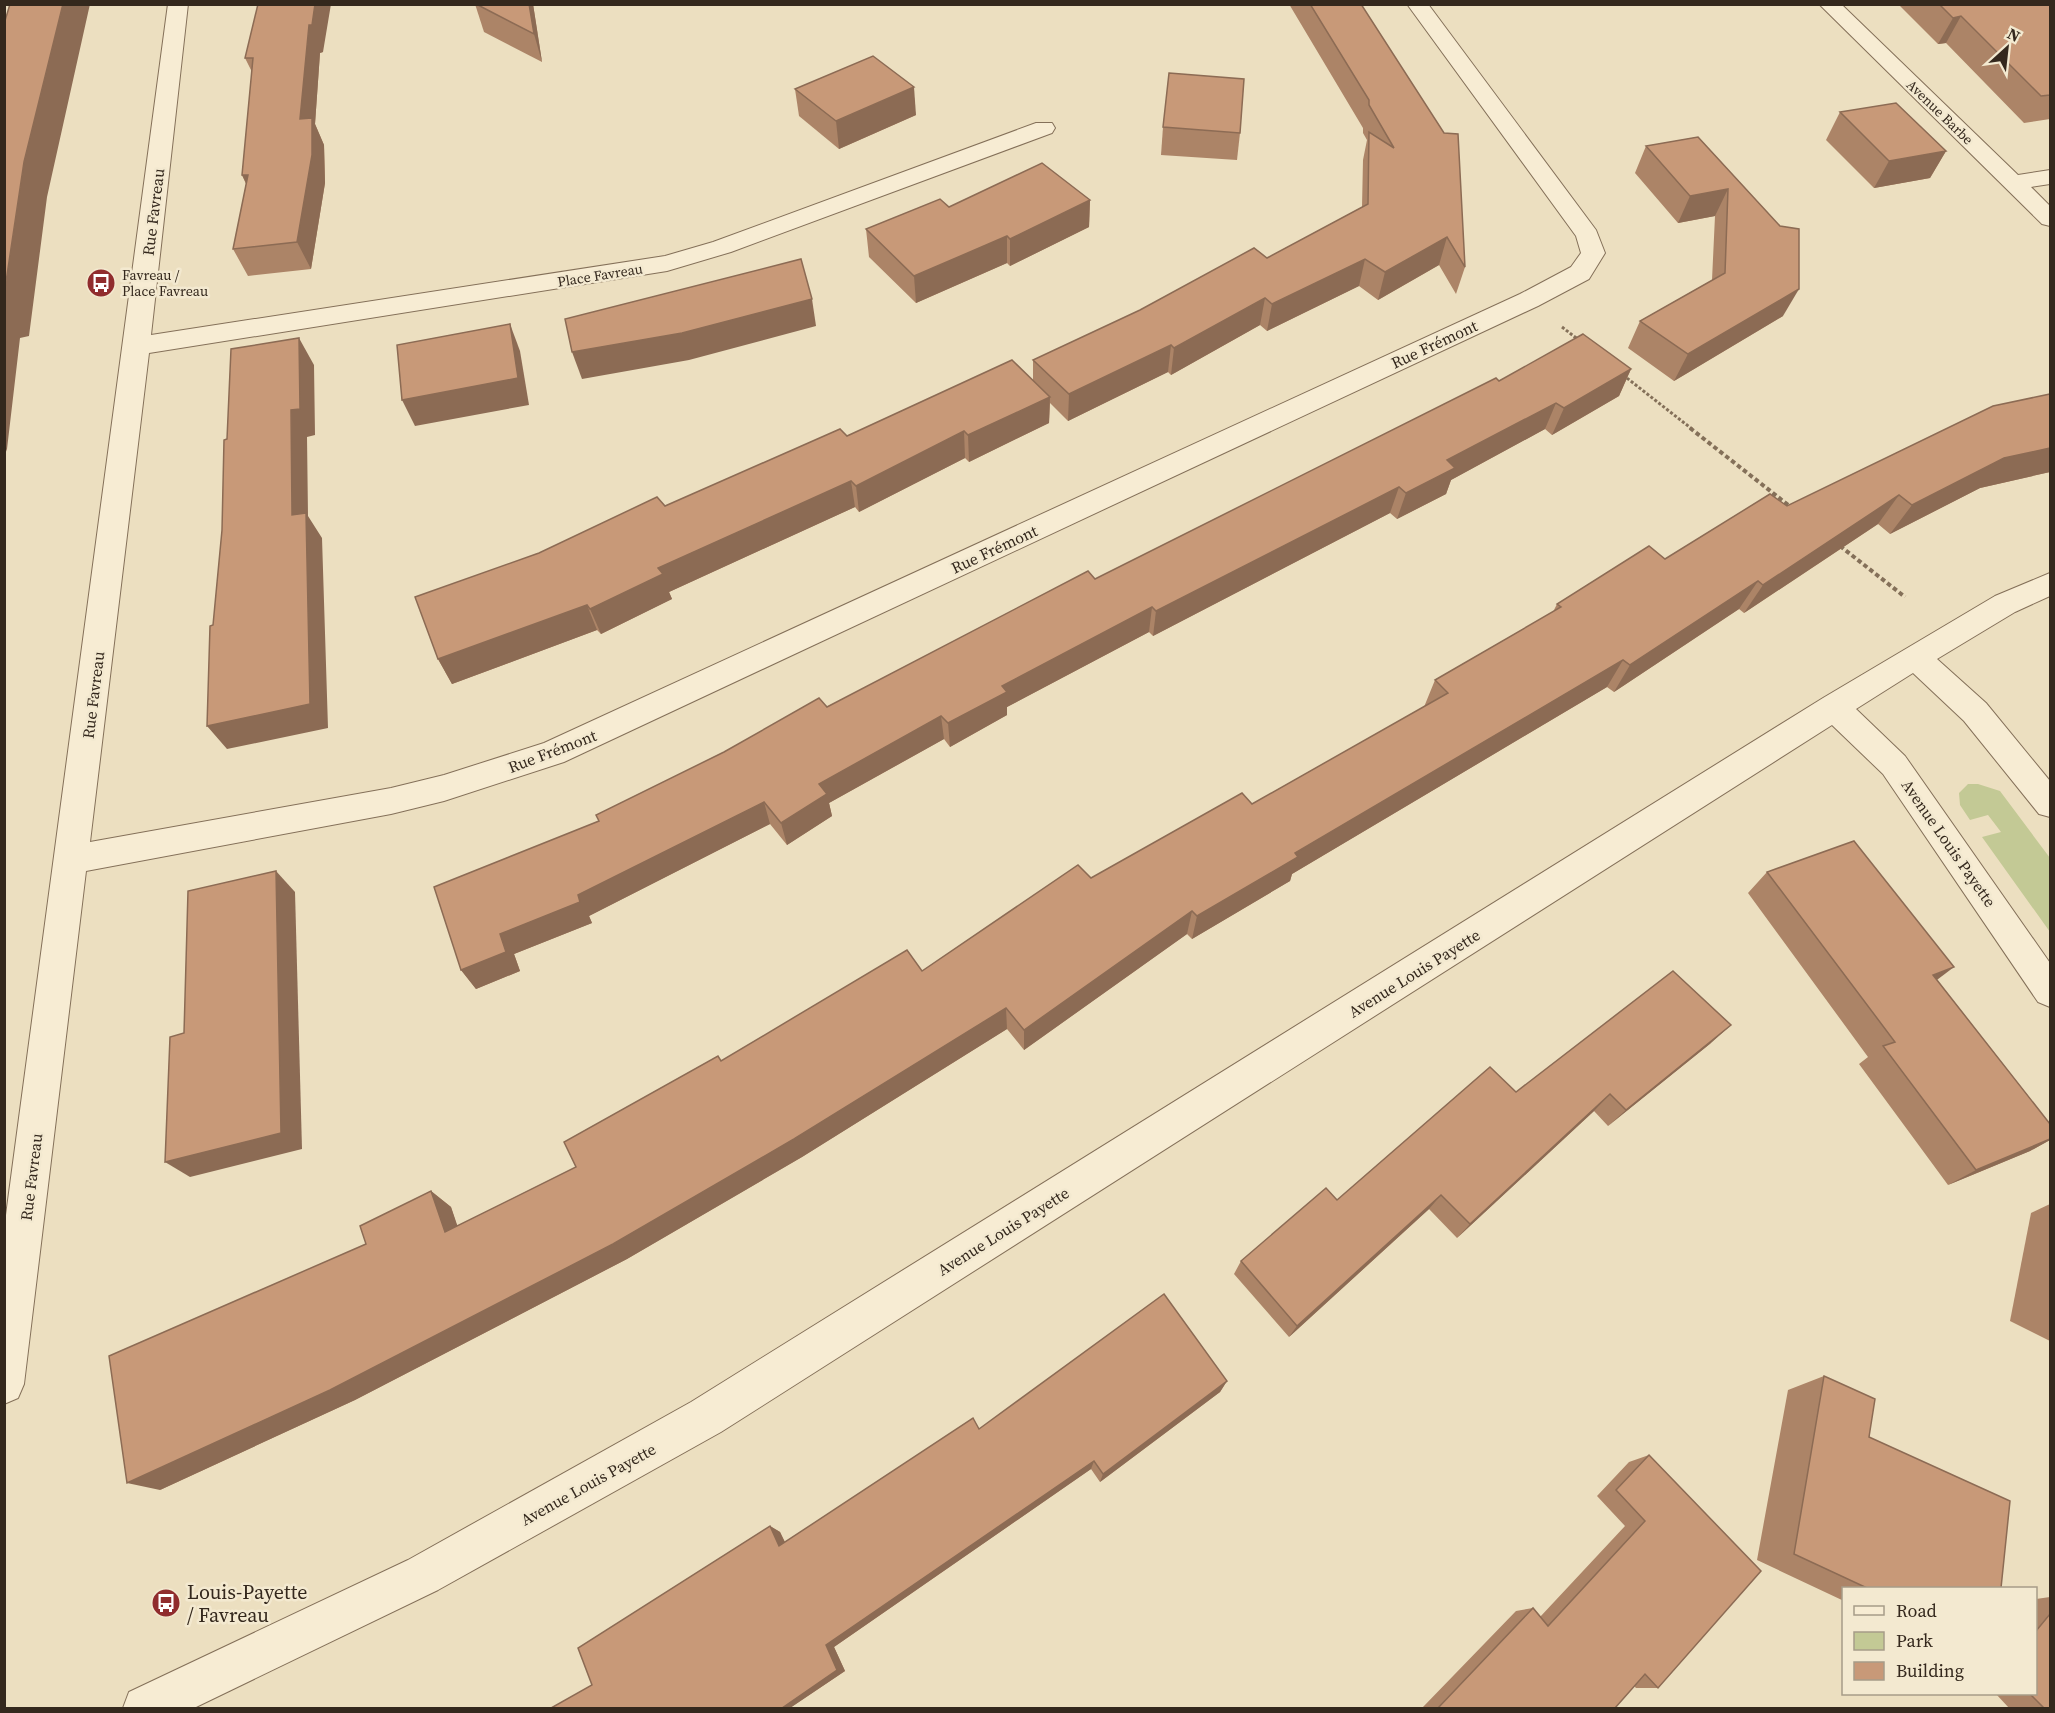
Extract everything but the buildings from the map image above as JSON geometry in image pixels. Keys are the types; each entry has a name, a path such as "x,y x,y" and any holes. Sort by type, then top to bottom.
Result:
{"street":[{"name":"Rue Favreau","path":"4,1384 137,346 177,4"},
{"name":"Rue Frémont","path":"72,860 391,801 444,788 553,753 1518,305 1580,273 1593,253 1588,235 1417,4"},
{"name":"Avenue Barbe","path":"1829,4 2050,219"},
{"name":"Place Favreau","path":"137,346 667,263 778,227 1044,128"},
{"path":"2014,183 2050,177"},
{"name":"Avenue Louis Payette","path":"145,1708 423,1575 706,1417 1834,707 2005,604 2050,584"},
{"path":"1915,657 1975,712 2050,804"},
{"name":"Avenue Louis Payette","path":"1834,707 1894,765 2050,991"}],"path":[{"path":"1561,326 1589,348"},
{"path":"1617,370 1794,509"},
{"path":"1831,538 1905,597"}],"green space":[{"path":"1968,784 1978,784 2000,791 2050,858 2050,932 1982,837 2001,832 1988,815 1970,820 1960,805 1959,793"}],"place":[{"name":"Favreau / Place Favreau","path":"101,283"},
{"name":"Louis-Payette / Favreau","path":"166,1603"}]}
